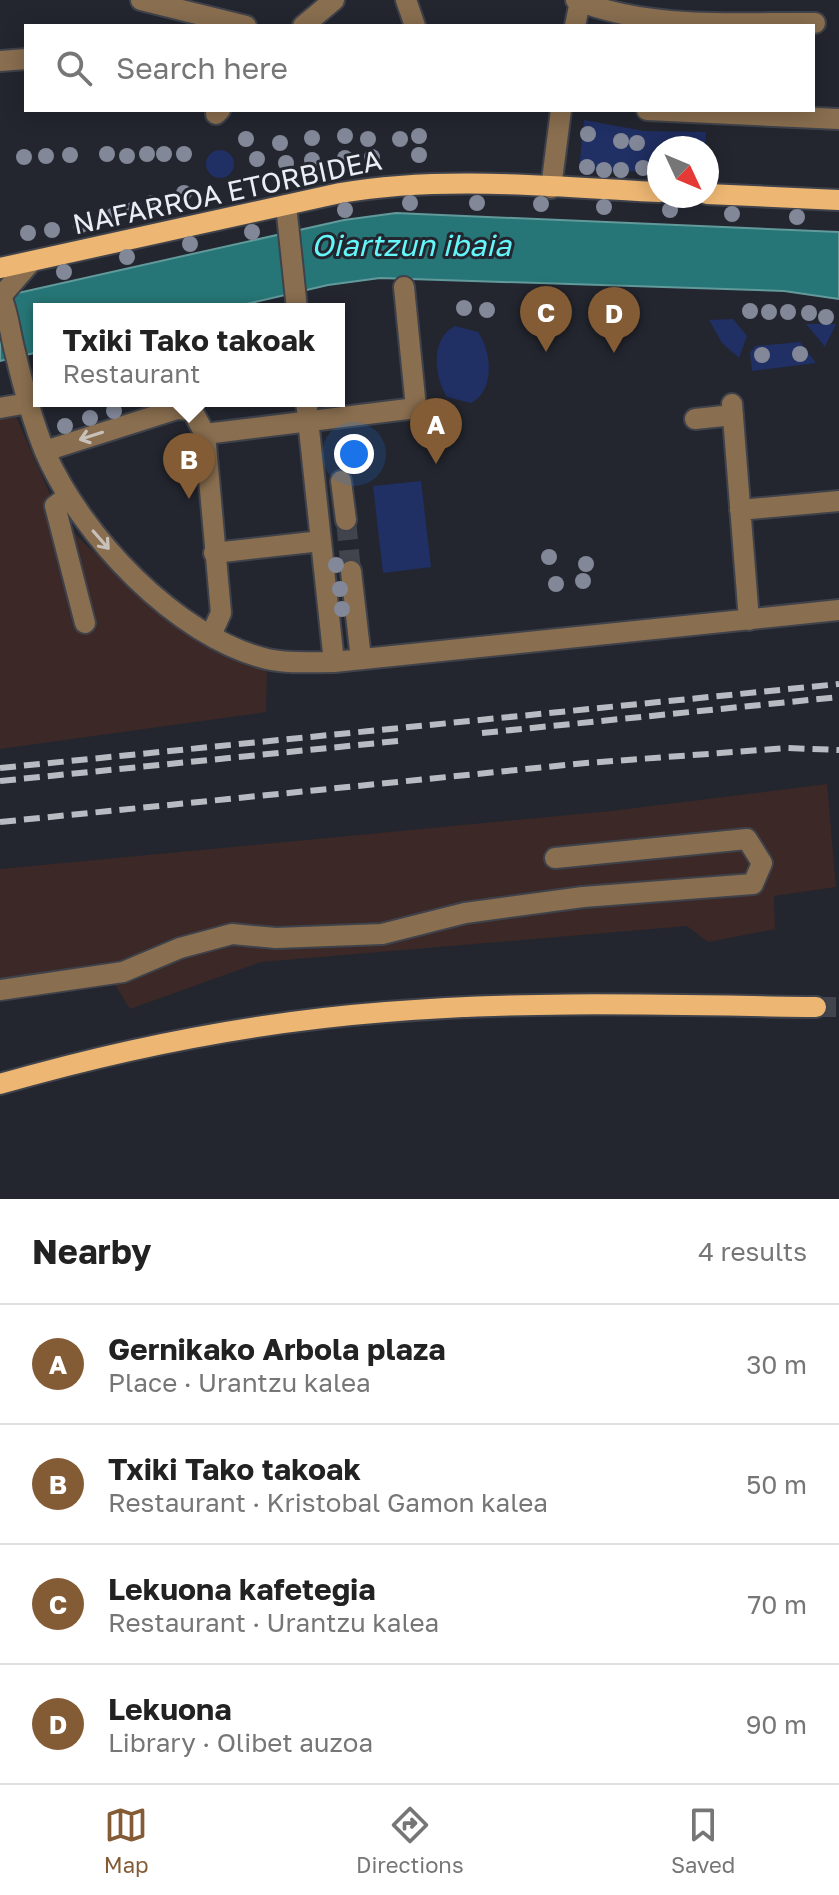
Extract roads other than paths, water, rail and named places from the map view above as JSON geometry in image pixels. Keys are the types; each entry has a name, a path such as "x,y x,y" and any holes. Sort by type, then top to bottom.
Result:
{"main road":[{"name":"NAFARROA ETORBIDEA","path":"0,268 340,193 412,184 647,192"},
{"path":"719,195 839,200"},
{"path":"0,1084 150,1047 259,1028 385,1012 512,1005 816,1007"}],"street":[{"path":"141,0 238,24"},
{"path":"305,24 334,0"},
{"path":"406,0 414,24"},
{"path":"691,0 691,21"},
{"path":"575,24 578,1 617,15 691,21 815,23"},
{"path":"0,61 24,59"},
{"path":"551,188 561,112"},
{"path":"690,112 839,119"},
{"path":"286,205 296,303"},
{"path":"31,262 1,294 24,373 28,403 45,451 68,496 98,538 176,613 211,635 268,660 334,662 839,610"},
{"path":"205,434 308,411 416,408 404,287"},
{"path":"0,408 28,403"},
{"path":"45,451 184,407"},
{"path":"193,407 205,434 221,613 211,635"},
{"path":"695,419 733,409 749,620"},
{"path":"308,411 334,662"},
{"path":"341,481 346,520"},
{"path":"68,496 55,506 85,623"},
{"path":"740,510 839,501"},
{"path":"214,553 321,541"},
{"path":"351,571 361,659"},
{"path":"0,990 123,972 180,948 232,934 276,938 382,934 465,913 583,897 753,884 762,863 747,839 555,858"}],"water":[{"name":"Oiartzun ibaia","path":"396,213 839,232 839,299 784,291 380,278 328,285 251,303 33,303 33,353 0,361 0,297 344,220"}],"tunnel":[{"path":"346,520 351,571"},
{"path":"816,1007 839,1007"}],"railway":[{"path":"0,768 839,684"},
{"path":"482,733 839,697"},
{"path":"0,781 398,741"},
{"path":"0,822 586,763 788,748 839,750"}],"place":[{"name":"Lekuona kafetegia","path":"546,352"},
{"name":"Lekuona","path":"614,353"},
{"name":"Gernikako Arbola plaza","path":"436,464"},
{"name":"Txiki Tako takoak","path":"189,499"}]}
